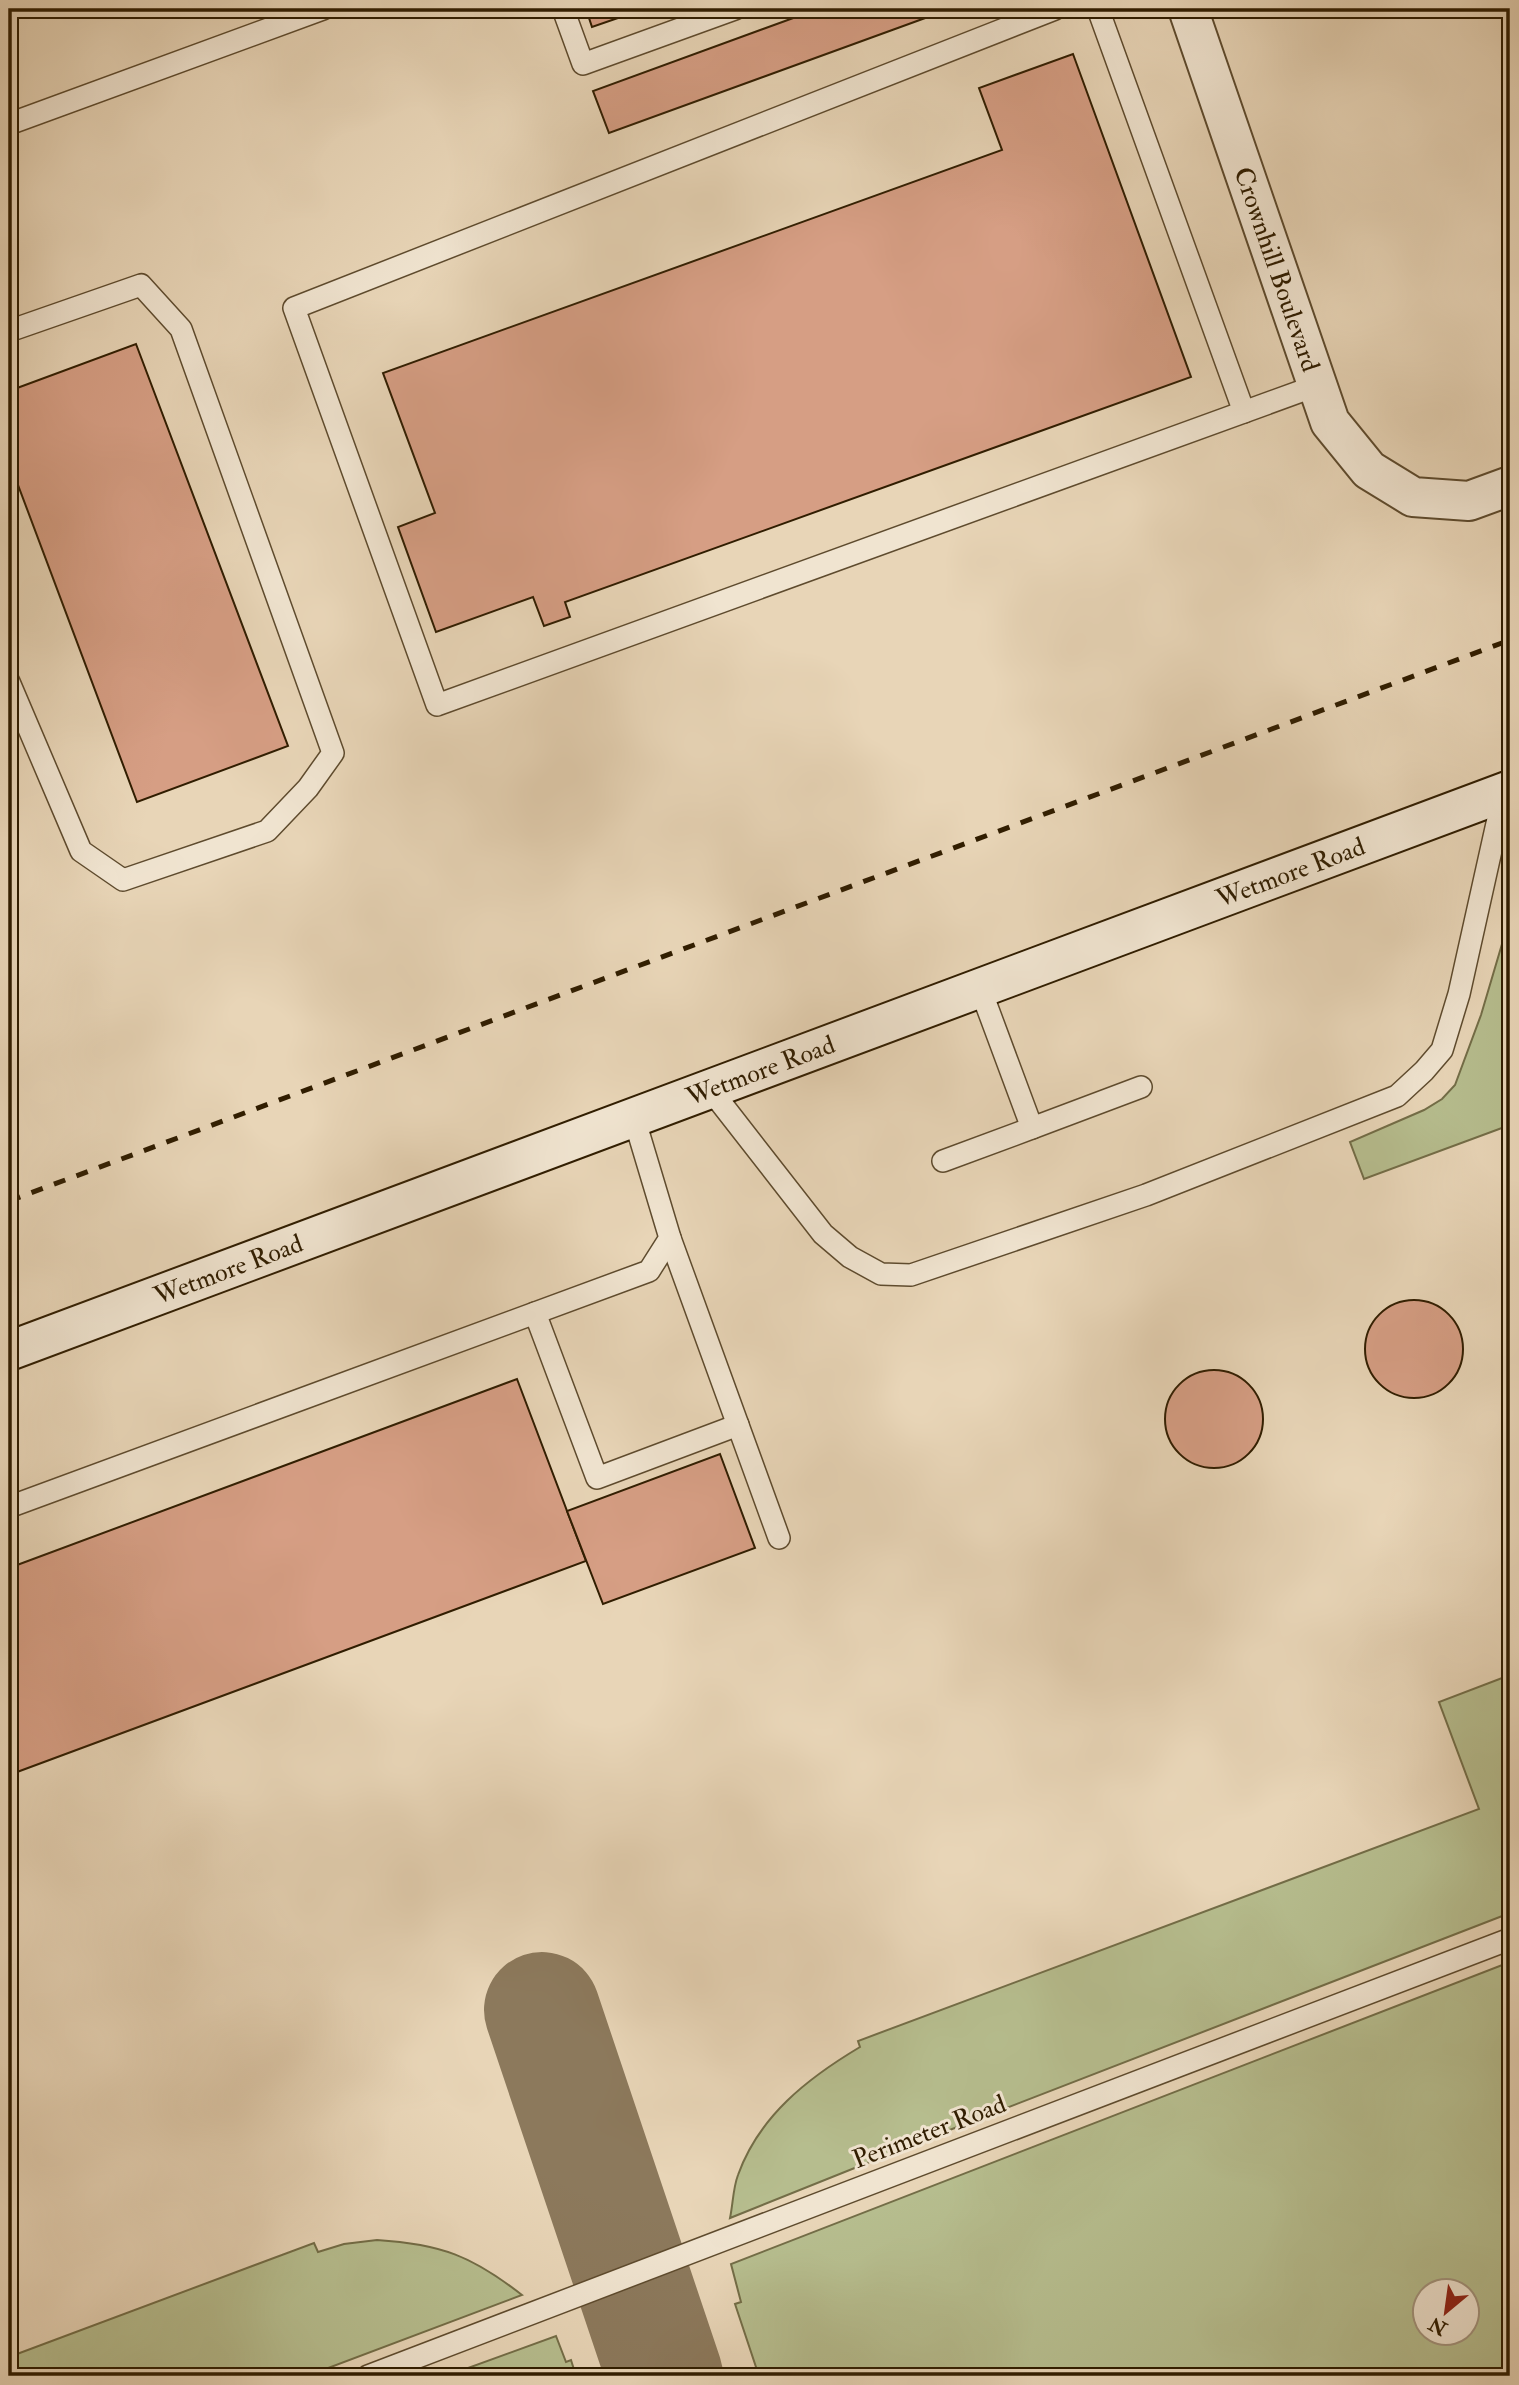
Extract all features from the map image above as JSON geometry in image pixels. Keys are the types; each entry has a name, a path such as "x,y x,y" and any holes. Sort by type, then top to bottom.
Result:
{"main road":[{"name":"Crownhill Boulevard","path":"1188,9 1330,422 1369,470 1413,496 1469,501 1510,486"},
{"name":"Wetmore Road","path":"9,1351 1507,791"}],"lane":[{"path":"9,124 323,9"},
{"path":"563,9 583,64 735,9"},
{"path":"1055,9 293,308 438,705 1318,384"},
{"path":"1098,9 1244,412"},
{"path":"9,331 141,285 181,330 333,753 308,788 267,831 123,880 81,851 9,682"},
{"path":"710,1089 823,1234 850,1256 881,1274 911,1275 1146,1195 1397,1096 1424,1071 1442,1050 1459,994 1507,791"},
{"path":"979,988 1032,1128"},
{"path":"943,1161 1142,1087"},
{"path":"634,1118 670,1238 779,1538"},
{"path":"9,1507 649,1271 670,1238"},
{"path":"535,1312 597,1478 738,1425"},
{"name":"Perimeter Road","path":"368,2376 1510,1939"}],"green space":[{"path":"1510,917 1510,1125 1364,1179 1350,1142 1424,1110 1442,1099 1455,1085 1481,1015"},
{"path":"1510,1675 1510,1913 730,2218 738,2175 759,2134 787,2100 860,2047 858,2041 1479,1809 1439,1702"},
{"path":"1510,1962 1510,2376 759,2376 735,2304 741,2302 731,2264"},
{"path":"377,2240 420,2245 455,2254 487,2271 522,2295 307,2376 9,2376 9,2357 314,2243 318,2252 344,2244"},
{"path":"556,2336 566,2362 571,2360 576,2376 446,2376"}],"building":[{"path":"586,9 644,9 592,27"},
{"path":"818,9 950,9 609,133 593,91"},
{"path":"1073,54 1191,377 565,602 570,617 544,626 533,597 436,632 398,527 435,513 383,373 1002,150 979,88"},
{"path":"136,344 288,746 137,802 9,461 9,391"},
{"path":"1414,1300 1433,1303 1449,1314 1460,1330 1463,1349 1460,1368 1449,1384 1433,1395 1414,1398 1395,1395 1379,1384 1368,1368 1365,1349 1368,1330 1379,1314 1395,1303"},
{"path":"1214,1370 1233,1373 1249,1384 1260,1400 1263,1419 1260,1438 1249,1454 1233,1465 1214,1468 1195,1465 1179,1454 1168,1438 1165,1419 1168,1400 1179,1384 1195,1373"},
{"path":"517,1379 586,1561 9,1775 9,1568"},
{"path":"720,1454 755,1548 603,1604 567,1511"}],"taxiway":[{"path":"542,2010 665,2376"}],"railway":[{"path":"9,1201 1510,640"}]}
